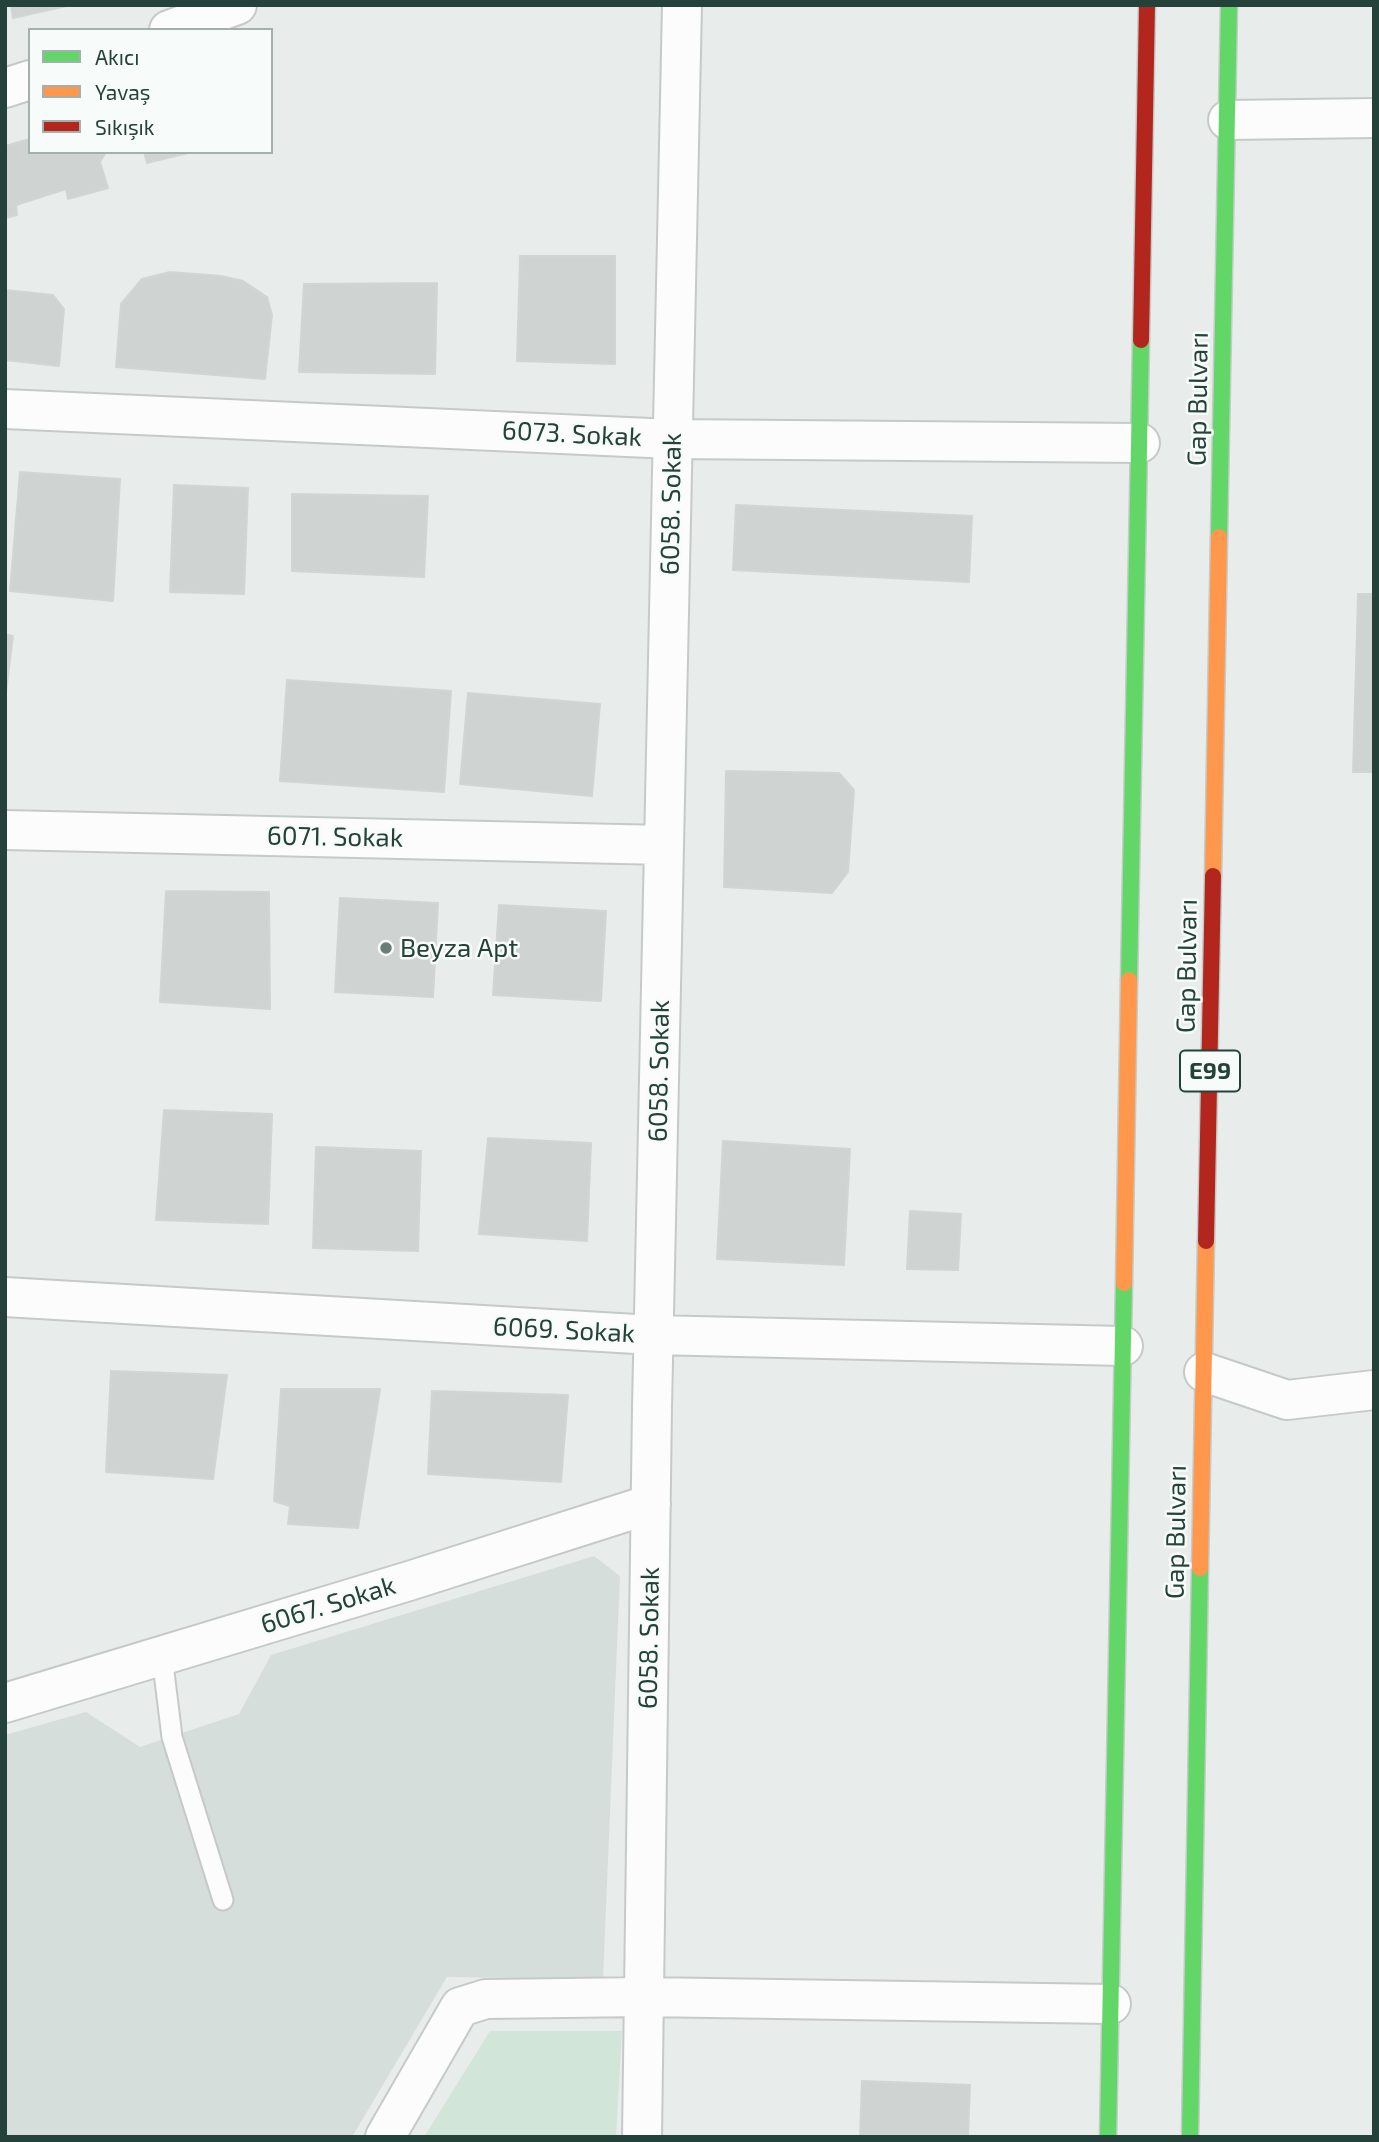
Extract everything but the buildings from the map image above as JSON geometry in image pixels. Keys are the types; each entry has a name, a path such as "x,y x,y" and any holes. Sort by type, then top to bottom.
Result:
{"highway":[{"path":"1108,2137 1147,5"},
{"name":"Gap Bulvarı","path":"1190,2137 1229,5"}],"street":[{"path":"174,28 237,5"},
{"name":"6058. Sokak","path":"642,2137 653,1335 682,5"},
{"path":"5,88 28,81"},
{"path":"1227,120 1374,118"},
{"name":"6073. Sokak","path":"5,409 672,439 1140,443"},
{"name":"6071. Sokak","path":"5,830 664,845"},
{"name":"6069. Sokak","path":"5,1297 653,1335 1123,1346"},
{"path":"1204,1372 1287,1400 1374,1390"},
{"name":"6067. Sokak","path":"5,1703 409,1581 650,1504"},
{"path":"386,2137 460,2007 486,1999 644,1997 1111,2004"}],"lane":[{"path":"162,1656 172,1737 223,1900"}],"shaded area":[{"path":"594,1556 620,1576 603,1979 447,1977 352,2137 5,2137 5,1735 86,1712 140,1747 239,1714 271,1655"}],"green space":[{"path":"490,2031 622,2031 616,2137 424,2137"}],"traffic: fast":[{"path":"1219,537 1229,5"},
{"path":"1129,980 1141,340"},
{"path":"1108,2137 1124,1283"},
{"path":"1190,2137 1200,1568"}],"traffic: slow":[{"path":"1213,876 1219,537"},
{"path":"1124,1283 1129,980"},
{"path":"1200,1568 1206,1241"}],"traffic: jam":[{"path":"1141,340 1147,5"},
{"path":"1206,1241 1213,876"}],"place":[{"name":"Beyza Apt","path":"386,948"}]}
